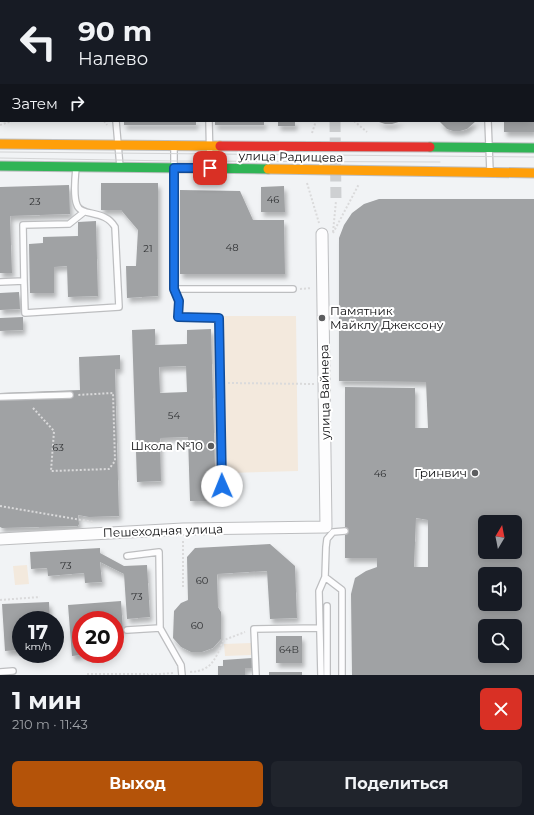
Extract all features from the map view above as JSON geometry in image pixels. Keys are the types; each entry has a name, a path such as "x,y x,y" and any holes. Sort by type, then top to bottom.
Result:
{"street":[{"name":"улица Радищева","path":"0,144 534,148"},
{"name":"улица Радищева","path":"0,166 490,172 534,175"},
{"name":"улица Вайнера","path":"326,527 324,288 328,234"},
{"name":"Пешеходная улица","path":"0,539 183,529 326,527"}],"lane":[{"path":"116,122 120,167"},
{"path":"209,122 210,168"},
{"path":"488,122 490,172"},
{"path":"174,146 174,289 179,301 178,317 219,318 222,486"},
{"path":"76,168 76,202 79,209 84,212 99,214 106,217 113,222 115,227 119,307 25,313 23,225 69,224 84,212"},
{"path":"0,282 24,281"},
{"path":"174,289 293,289"},
{"path":"0,397 70,395"},
{"path":"321,675 320,591 325,577 327,539 333,532 345,531"},
{"path":"127,556 158,552 160,628 181,665 181,674"},
{"path":"325,577 342,590 342,675"},
{"path":"327,606 328,675"},
{"path":"127,630 160,628"},
{"path":"256,675 254,629 320,628"},
{"path":"0,672 13,671"}],"path":[{"path":"312,134 316,122"},
{"path":"355,122 367,132"},
{"path":"305,176 328,234"},
{"path":"328,234 359,183"},
{"path":"328,234 336,201"},
{"path":"293,289 324,288"},
{"path":"221,383 325,384"},
{"path":"33,408 54,431 51,471 109,469 115,461 113,393 70,395"},
{"path":"0,506 92,521 98,524"},
{"path":"183,529 183,587"},
{"path":"0,600 40,597"},
{"path":"86,674 148,675 200,672 212,664 224,640 254,629"}],"shaded area":[{"path":"223,316 296,316 298,471 227,473"},
{"path":"27,565 29,584 15,585 13,566"},
{"path":"251,643 251,655 225,656 224,644"}],"building":[{"path":"124,122 196,122 196,125 124,125"},
{"path":"215,122 264,122 264,125 215,125"},
{"path":"278,122 295,122 295,126 278,126"},
{"path":"379,122 399,122 392,124"},
{"path":"440,122 475,122 467,129 460,131 447,129"},
{"path":"504,122 534,122 534,132 504,132"},
{"path":"101,183 158,183 158,296 127,298 126,266 136,266 138,230 121,210 101,210"},
{"path":"69,185 70,214 10,216 12,273 0,273 0,187"},
{"path":"284,186 285,212 261,212 261,187"},
{"path":"180,190 240,191 253,220 284,220 285,274 180,274"},
{"name":"Гринвич","path":"379,199 534,199 534,675 352,675 351,594 355,578 366,571 377,567 377,558 345,558 345,387 415,388 415,428 428,428 426,382 339,381 339,238 344,225 352,213 364,204","holes":["416,518 428,520 428,567 414,567"]},
{"path":"96,221 98,296 68,297 67,266 54,267 54,293 30,293 29,244 43,243 43,237 78,236 78,222"},
{"path":"19,292 20,309 0,310 0,293"},
{"path":"23,317 23,330 0,331 0,318"},
{"path":"155,329 155,345 187,344 187,330 211,329 216,501 190,501 188,437 160,438 161,481 137,482 132,330","holes":["186,366 187,392 160,393 159,367"]},
{"path":"120,355 120,369 115,369 119,516 89,517 78,515 78,526 0,527 0,393 80,390 79,357"},
{"path":"270,544 295,566 297,618 270,619 267,571 217,574 218,607 221,612 221,639 213,648 202,652 191,652 181,647 173,638 174,611 181,603 188,600 187,557 195,548"},
{"path":"100,548 100,553 124,566 147,565 150,617 127,619 124,574 100,562 102,582 85,583 84,573 48,576 47,568 31,569 30,552"},
{"path":"121,601 122,611 72,611 72,656 68,605"},
{"path":"49,602 50,611 12,611 12,651 5,651 2,604"},
{"path":"276,636 302,636 302,663 276,663"},
{"path":"252,658 252,668 245,668 245,675 218,675 218,666 223,666 223,660"},
{"path":"269,672 302,672 302,675 269,675"}],"tunnel":[{"path":"335,122 336,201"}],"tram line":[{"path":"0,152 534,157"},
{"path":"0,158 174,161 440,162"}],"traffic: fast":[{"path":"430,147 534,148"},
{"path":"0,166 268,169"}],"traffic: slow":[{"path":"0,144 220,146"},
{"path":"268,169 534,173"}],"traffic: jam":[{"path":"220,146 430,147"}],"place":[{"name":"Памятник Майклу Джексону","path":"322,318"},
{"name":"Школа №10","path":"211,446"},
{"name":"Гринвич","path":"475,473"}],"route":[{"path":"210,168 174,168 174,289 179,301 178,317 219,318 222,486"}]}
